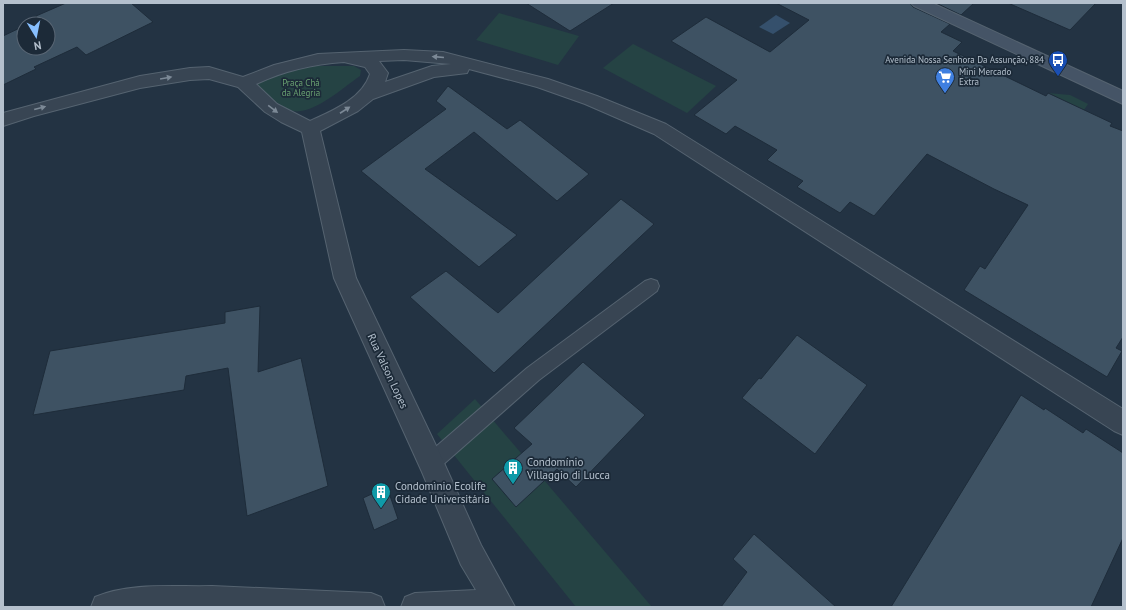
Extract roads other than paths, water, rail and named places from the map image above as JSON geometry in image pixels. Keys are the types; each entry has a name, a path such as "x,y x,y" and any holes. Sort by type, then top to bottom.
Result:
{"street":[{"path":"919,3 1123,98"},
{"path":"244,83 275,69 298,64 344,57 404,55 443,57 542,82 577,95 660,129 1123,423"},
{"path":"344,57 371,63 376,67 379,73 378,82 370,94"},
{"path":"3,120 30,111 140,82 190,74 209,73 244,83 271,108 287,118 310,128 334,118 370,94 432,72 456,69 490,69"},
{"name":"Rua Valson Lopes","path":"310,128 345,278 431,463 471,556 499,605"},
{"path":"105,607 131,602 212,600 371,607"},
{"path":"415,607 499,605"}],"lane":[{"path":"431,463 533,374 651,286"}],"water":[{"path":"776,15 790,23 773,34 759,27"}],"place":[{"name":"Avenida Nossa Senhora Da Assunção, 884","path":"1058,77"},
{"name":"Mini Mercado Extra","path":"945,94"},
{"name":"Condomínio Villaggio di Lucca","path":"513,485"},
{"name":"Condomìnio Ecolife Cidade Universitária","path":"381,509"}],"park label":[{"name":"Praça Chá da Alegria","path":"301,88"}]}
